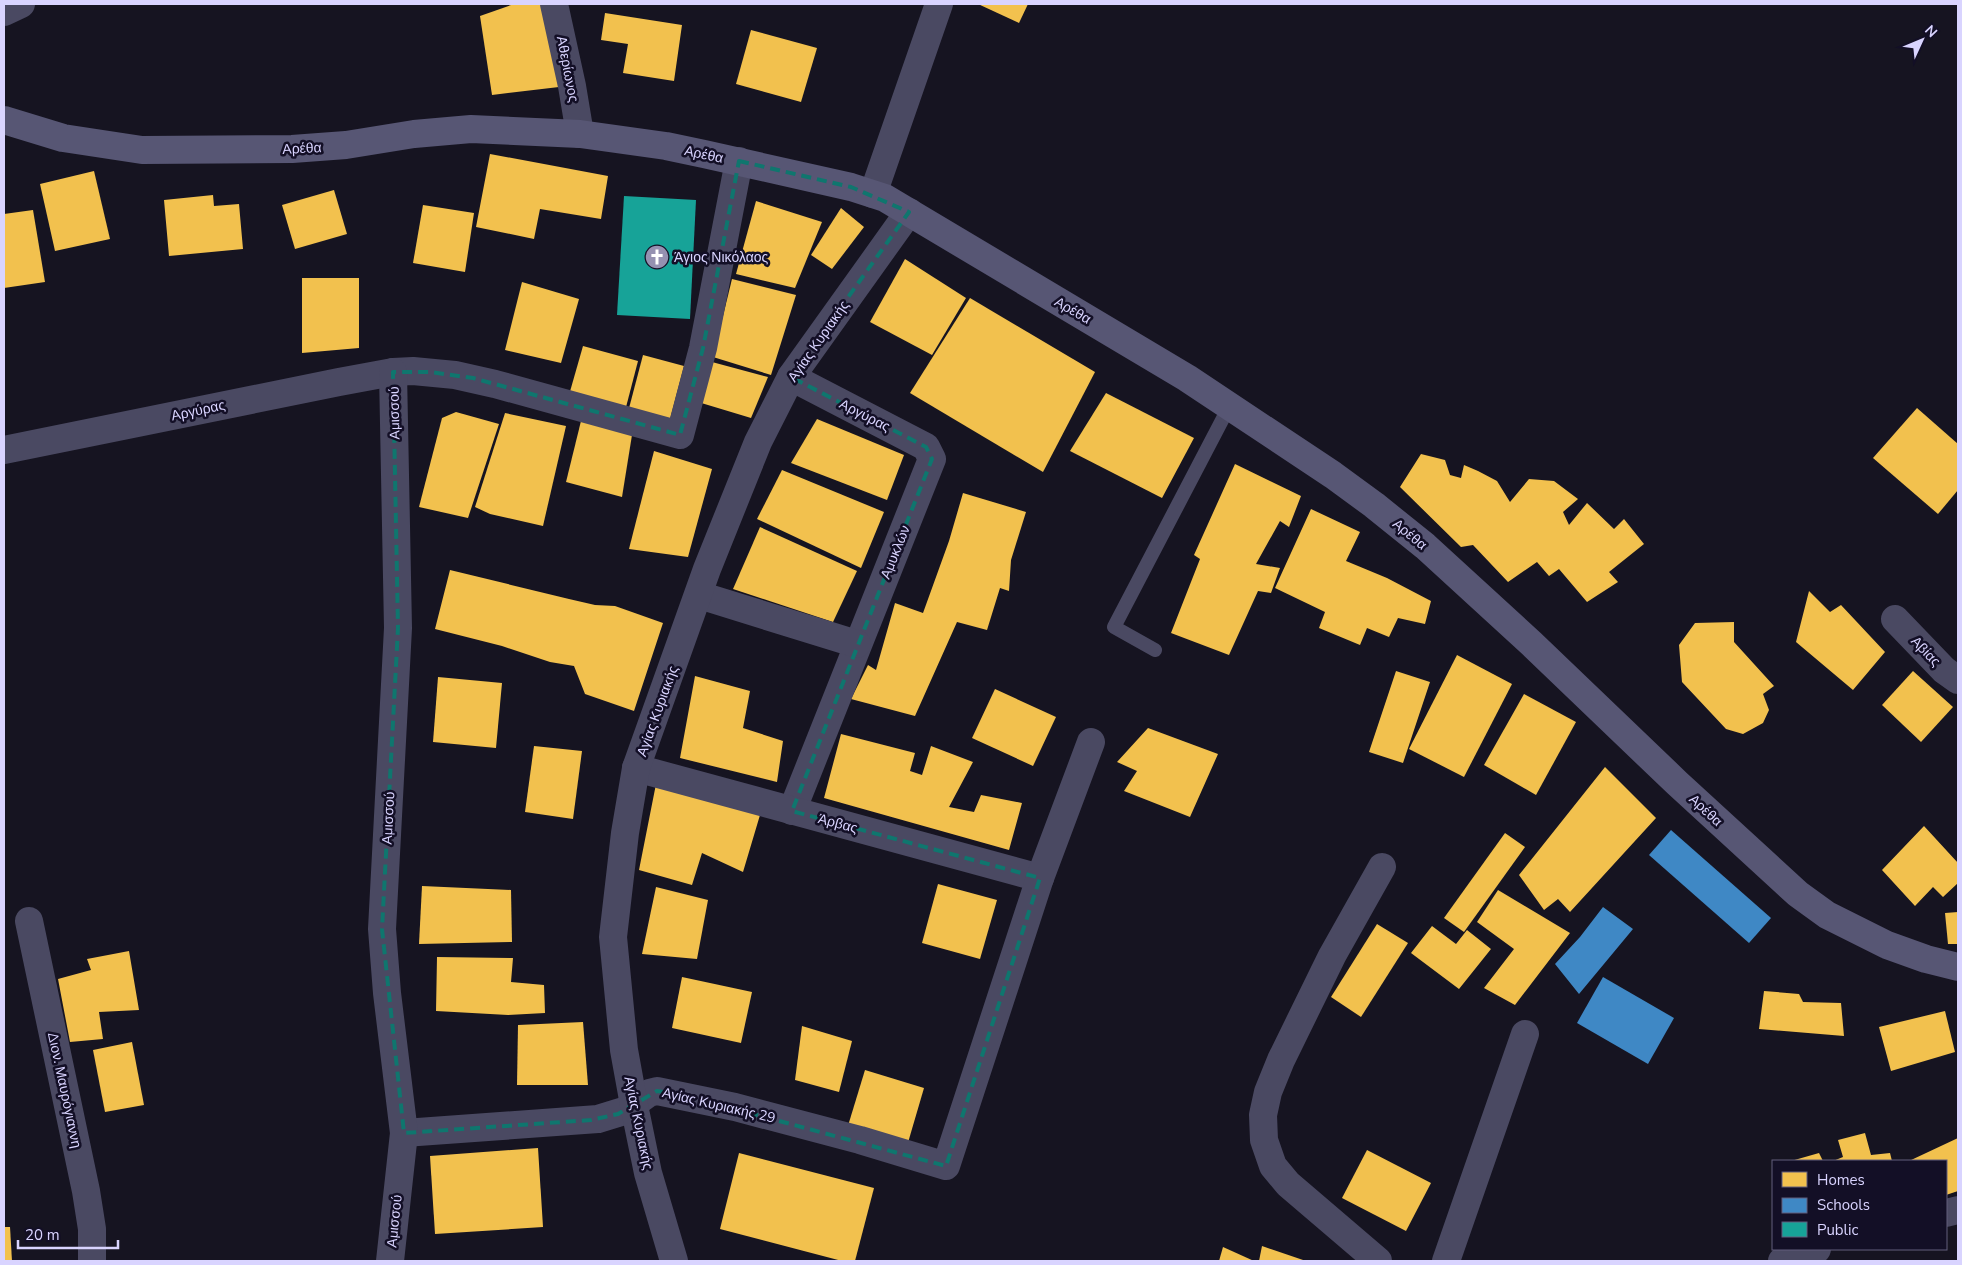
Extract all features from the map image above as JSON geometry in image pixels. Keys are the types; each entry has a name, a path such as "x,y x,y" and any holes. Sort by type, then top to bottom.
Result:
{"street":[{"path":"4,12 21,4"},
{"name":"Αθερίωνος","path":"554,4 572,86 580,134"},
{"path":"873,194 939,4"},
{"name":"Αρέθα","path":"4,120 63,138 142,150 292,149 346,145 414,134 471,129 580,134 666,146 739,161 851,187 873,194 908,212 1163,363 1230,405 1333,475 1425,546 1532,644 1683,790 1798,894 1828,915 1887,945 1926,959 1958,967"},
{"name":"Αργύρας","path":"4,450 393,372 430,372 473,378 680,435 703,348 739,161"},
{"name":"Αγίας Κυριακής","path":"674,1261 648,1173 634,1105 624,1050 612,937 625,833 636,768 707,569 758,442 792,378 908,212"},
{"name":"Αμισσού","path":"390,1261 404,1134 386,993 382,929 398,628 393,372"},
{"name":"Αργύρας","path":"792,378 926,447 932,459"},
{"name":"Αμυκλών","path":"792,811 932,459"},
{"path":"699,595 857,644"},
{"name":"Αβίας","path":"1895,619 1944,670 1958,680"},
{"path":"1040,878 1091,742"},
{"name":"Άρβας","path":"636,768 1040,878"},
{"path":"1378,1261 1288,1184 1273,1166 1264,1140 1263,1115 1268,1092 1280,1060 1332,956 1382,867"},
{"name":"Αγίας Κυριακής 29","path":"404,1134 591,1120 624,1111 653,1092 666,1092 795,1123 946,1166 1040,878"},
{"name":"Διον. Μαυρόγιαννη","path":"29,921 86,1191 92,1230 92,1261"},
{"path":"1446,1261 1524,1034"},
{"path":"1782,1261 1814,1250"}],"lane":[{"path":"1154,650 1114,627 1230,405"}],"highlighted area":[{"path":"739,161 851,187 909,212 791,377 926,447 932,459 792,811 1040,878 946,1166 683,1095 657,1091 618,1114 591,1120 404,1133 382,929 398,628 393,372 430,372 473,378 680,435 703,348"}],"building: Homes":[{"path":"514,4 542,4 559,87 492,95 480,16"},
{"path":"978,4 1028,4 1019,23"},
{"path":"605,13 682,25 674,81 623,73 628,44 601,40"},
{"path":"751,30 817,48 801,102 736,84"},
{"path":"490,154 608,176 601,219 540,209 534,239 476,227"},
{"path":"94,171 110,239 55,251 40,184"},
{"path":"334,190 347,234 295,249 282,205"},
{"path":"213,195 214,206 239,204 243,249 169,256 164,200"},
{"path":"756,201 822,222 795,288 736,274"},
{"path":"423,205 474,213 465,272 413,263"},
{"path":"841,208 864,227 832,269 811,255"},
{"path":"33,210 45,282 4,288 4,214"},
{"path":"905,259 966,298 932,355 870,322"},
{"path":"302,278 359,278 359,348 302,353"},
{"path":"732,279 796,295 771,375 713,357"},
{"path":"522,282 579,299 561,363 505,350"},
{"path":"970,298 1095,372 1043,472 910,393"},
{"path":"583,346 638,361 625,411 569,395"},
{"path":"643,355 684,366 669,423 628,412"},
{"path":"712,362 768,377 751,418 698,402"},
{"path":"1106,393 1194,438 1162,498 1070,451"},
{"path":"1917,408 1958,444 1958,490 1938,514 1873,458"},
{"path":"456,412 499,424 468,518 419,507 442,418"},
{"path":"505,413 566,426 543,526 490,514 475,507"},
{"path":"817,419 904,455 887,500 791,463"},
{"path":"581,421 632,435 622,497 566,482"},
{"path":"654,451 712,469 688,557 629,549"},
{"path":"1421,454 1445,460 1450,475 1461,478 1464,465 1497,481 1510,502 1529,479 1554,481 1578,499 1563,512 1569,525 1587,503 1614,529 1624,519 1644,544 1609,572 1618,582 1587,602 1559,569 1549,576 1537,562 1508,582 1473,545 1461,547 1400,487"},
{"path":"1235,464 1301,496 1289,527 1280,521 1256,564 1280,568 1271,593 1258,591 1229,655 1171,633 1200,559 1194,555"},
{"path":"782,470 884,512 861,568 757,519"},
{"path":"963,493 1026,512 1011,560 1009,591 1000,588 987,630 957,622 915,716 851,699 868,665 876,670 895,603 923,613 949,541"},
{"path":"1311,509 1360,532 1346,561 1387,578 1431,601 1425,624 1398,618 1389,637 1367,628 1360,645 1319,628 1325,612 1275,588"},
{"path":"760,527 857,571 833,622 733,589"},
{"path":"450,570 595,605 615,606 663,623 634,711 585,694 574,666 550,662 502,646 435,629"},
{"path":"1809,591 1830,612 1841,605 1885,652 1853,690 1796,642"},
{"path":"1734,622 1734,642 1774,686 1763,694 1769,710 1763,723 1743,734 1726,729 1682,682 1679,645 1695,623"},
{"path":"1457,655 1512,684 1464,777 1409,749"},
{"path":"1396,671 1430,682 1403,763 1369,752"},
{"path":"1913,671 1953,707 1921,742 1882,705"},
{"path":"695,676 750,691 743,728 783,741 777,782 680,758"},
{"path":"438,677 502,683 496,748 433,742"},
{"path":"995,689 1056,717 1033,766 972,738"},
{"path":"1524,694 1576,722 1536,795 1484,765"},
{"path":"1148,728 1218,754 1190,817 1124,791 1137,771 1117,762"},
{"path":"841,734 915,753 910,771 922,775 931,746 973,762 949,807 974,812 981,795 1022,803 1009,850 824,798"},
{"path":"534,746 582,751 573,819 525,812"},
{"path":"1605,767 1656,818 1570,912 1558,899 1544,910 1519,875"},
{"path":"656,784 760,815 743,872 702,853 692,885 639,870"},
{"path":"1924,826 1958,863 1958,883 1943,897 1933,887 1915,906 1882,870"},
{"path":"1505,833 1525,847 1464,932 1444,918"},
{"path":"938,884 997,900 980,959 922,943"},
{"path":"422,886 511,890 512,942 419,944"},
{"path":"656,887 708,900 697,959 642,954"},
{"path":"1498,890 1570,933 1515,1005 1484,988 1514,949 1477,922"},
{"path":"1958,912 1958,944 1948,944 1945,913"},
{"path":"1377,924 1408,943 1361,1017 1331,997"},
{"path":"1432,926 1456,944 1467,930 1491,949 1459,989 1411,953"},
{"path":"129,951 139,1010 99,1012 103,1039 70,1042 58,979 91,970 87,959"},
{"path":"437,957 513,958 511,982 544,985 545,1013 508,1015 436,1011"},
{"path":"682,977 752,992 741,1043 672,1028"},
{"path":"1764,991 1799,994 1803,1002 1841,1003 1844,1036 1759,1029"},
{"path":"1945,1011 1955,1052 1891,1071 1879,1027"},
{"path":"583,1022 588,1085 517,1085 518,1025"},
{"path":"802,1026 852,1041 839,1092 795,1080"},
{"path":"132,1042 144,1105 105,1112 93,1050"},
{"path":"865,1070 924,1088 907,1146 847,1129"},
{"path":"1865,1133 1871,1155 1890,1153 1892,1160 1836,1160 1843,1157 1838,1140"},
{"path":"1958,1138 1958,1191 1947,1195 1947,1160 1911,1160"},
{"path":"538,1148 543,1227 435,1234 430,1156"},
{"path":"1367,1150 1431,1183 1406,1231 1342,1198"},
{"path":"739,1153 874,1188 855,1261 842,1261 720,1229"},
{"path":"1819,1153 1822,1160 1794,1160"},
{"path":"4,1227 10,1227 12,1261 4,1261"},
{"path":"1262,1246 1306,1261 1259,1261"},
{"path":"1223,1247 1254,1261 1219,1261"}],"building: Schools":[{"path":"1671,830 1771,918 1749,943 1649,855"},
{"path":"1603,907 1633,929 1579,994 1555,964 1580,937"},
{"path":"1603,977 1674,1018 1648,1064 1577,1023"}],"building: Public":[{"name":"Άγιος Νικόλαος","path":"624,196 696,200 690,319 617,315"}],"place":[{"name":"Άγιος Νικόλαος","path":"657,257"}]}
